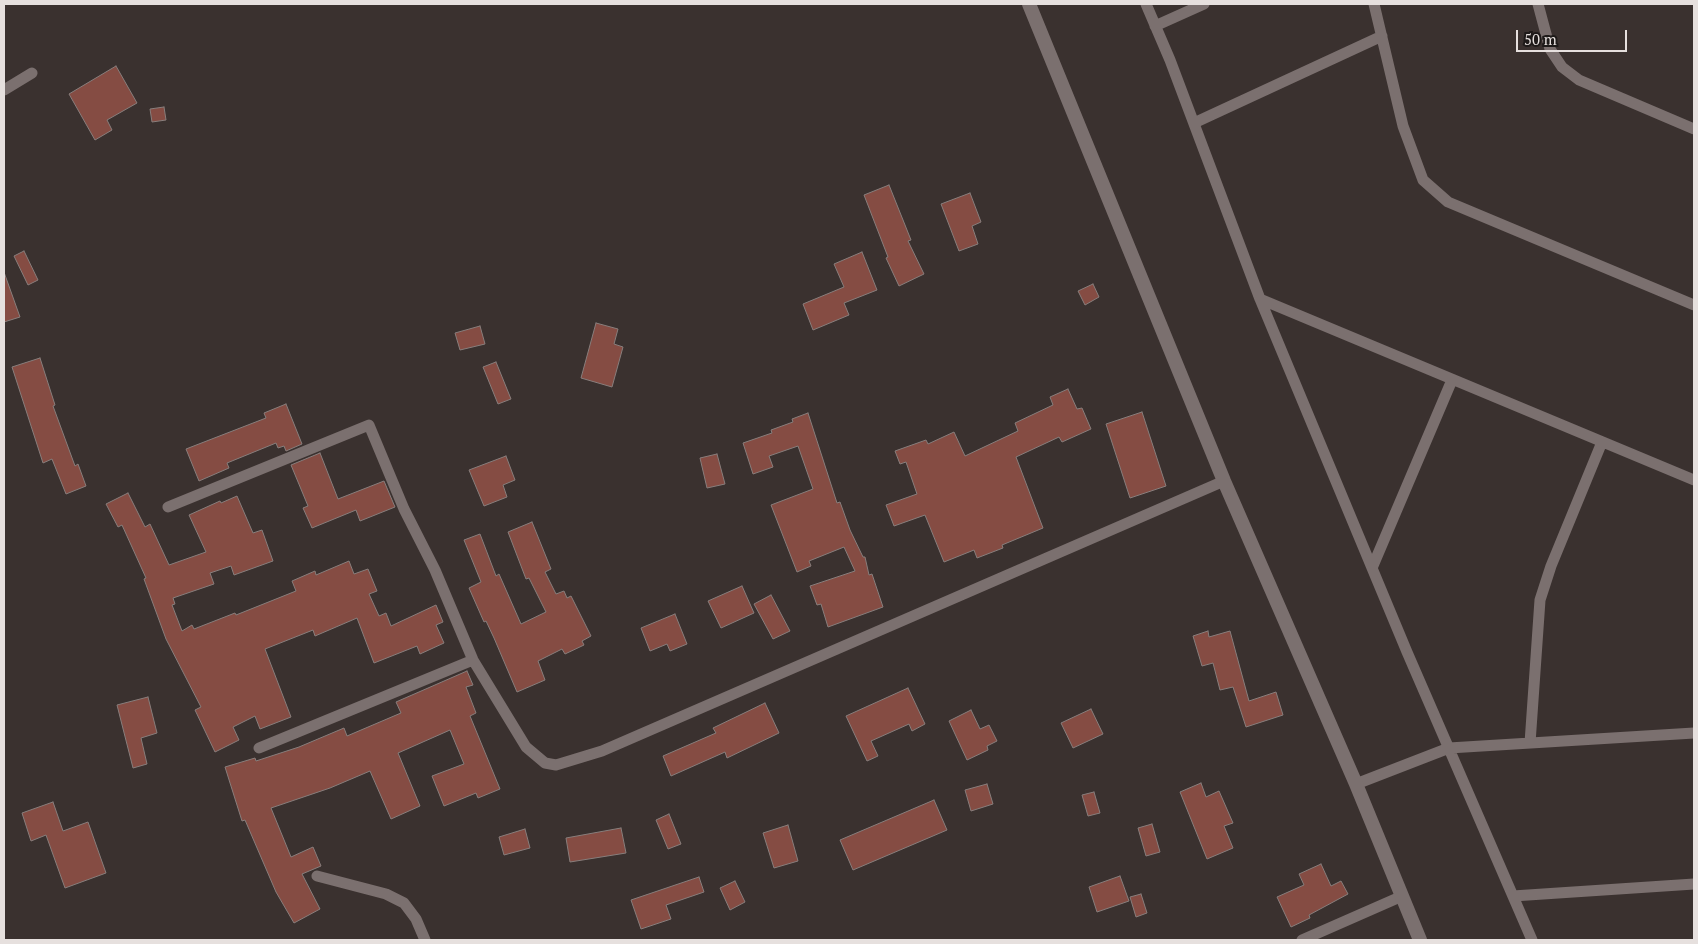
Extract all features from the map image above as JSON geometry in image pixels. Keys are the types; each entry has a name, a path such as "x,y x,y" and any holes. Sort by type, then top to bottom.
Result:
{"street":[{"path":"1029,4 1224,481 1356,784 1400,897 1420,940"},
{"path":"1146,4 1194,122 1260,299 1372,568 1532,940"},
{"path":"1155,26 1204,4"},
{"path":"1374,4 1403,126 1423,180 1448,202 1694,305"},
{"path":"1538,4 1550,49 1562,68 1579,80 1694,129"},
{"path":"1194,122 1382,36"},
{"path":"4,90 32,73"},
{"path":"1260,299 1694,480"},
{"path":"1372,568 1452,380"},
{"path":"168,507 369,425 404,509 435,570 473,660 526,747 545,762 556,765 602,751 1224,481"},
{"path":"1530,743 1540,600 1551,566 1602,442"},
{"path":"259,748 473,660"},
{"path":"1356,784 1449,748 1694,733"},
{"path":"317,876 386,894 404,903 416,919 425,940"},
{"path":"1513,896 1694,884"},
{"path":"1302,940 1400,897"}],"building":[{"path":"116,66 137,103 107,120 112,130 95,140 69,94"},
{"path":"164,107 166,120 152,122 150,109"},
{"path":"889,185 911,240 908,241 924,274 899,286 886,258 888,257 864,195"},
{"path":"970,193 981,222 972,226 978,244 959,251 941,204"},
{"path":"24,251 38,280 28,285 14,256"},
{"path":"862,252 877,290 844,303 849,315 813,330 803,304 844,287 834,264"},
{"path":"4,276 20,317 4,322"},
{"path":"1093,284 1099,297 1085,305 1078,291"},
{"path":"596,323 618,329 614,344 623,347 612,387 581,378"},
{"path":"480,326 485,344 460,350 455,333"},
{"path":"40,358 55,405 53,406 75,466 78,464 86,486 66,494 52,459 43,463 12,367"},
{"path":"496,362 511,399 498,404 483,367"},
{"path":"1068,389 1077,409 1082,408 1091,429 1062,442 1059,437 1016,457 1043,528 1002,545 1003,548 977,558 974,550 944,562 925,515 894,526 886,505 917,494 906,462 900,464 895,451 926,440 928,444 954,432 965,456 1018,431 1015,423 1053,405 1050,397"},
{"path":"286,404 302,444 286,451 284,446 278,448 276,443 227,463 229,468 199,481 186,449 266,418 264,413"},
{"path":"1142,412 1166,486 1130,498 1106,424"},
{"path":"808,413 837,503 840,502 850,530 863,557 865,557 869,575 872,574 883,607 828,627 821,604 817,605 810,586 855,571 844,547 809,561 811,566 797,572 771,505 813,489 798,446 769,456 773,467 753,474 743,443 772,433 771,430 793,422 792,419"},
{"path":"320,453 338,499 384,481 395,507 360,521 356,510 312,528 303,508 308,506 291,465"},
{"path":"717,454 725,484 707,488 700,458"},
{"path":"506,456 515,480 503,485 507,497 484,506 469,470"},
{"path":"128,493 145,527 150,524 169,565 206,552 189,515 220,501 221,503 237,496 253,533 262,530 273,561 234,575 231,566 210,573 214,584 173,598 175,604 172,605 182,631 192,625 194,629 235,613 236,615 296,591 292,581 315,571 316,575 349,561 354,574 368,569 377,591 369,594 379,616 386,613 391,626 436,605 443,622 436,625 444,643 420,654 417,646 374,663 357,618 315,636 313,630 265,649 291,717 260,729 255,716 233,727 239,740 215,752 195,710 201,707 166,639 144,579 146,578 122,525 118,527 106,504"},
{"path":"532,522 551,569 545,572 556,594 564,591 567,598 571,596 591,636 582,641 584,645 565,654 562,649 538,661 545,680 517,692 494,638 486,621 484,622 469,588 481,582 464,540 480,534 496,576 499,574 521,624 546,612 529,578 526,579 508,532"},
{"path":"742,586 754,613 721,628 708,601"},
{"path":"771,595 790,631 773,639 754,604"},
{"path":"675,614 687,644 670,651 667,644 650,651 641,628"},
{"path":"1208,631 1209,637 1230,631 1249,701 1276,692 1283,715 1246,727 1233,687 1220,690 1213,663 1202,666 1193,636"},
{"path":"467,671 473,685 466,687 476,713 470,716 500,789 478,798 476,793 444,806 432,776 464,764 450,730 398,753 420,806 391,819 370,771 330,788 271,808 291,857 313,847 321,866 302,874 320,909 294,923 276,892 245,820 242,821 225,767 255,758 256,761 299,747 344,728 347,736 401,713 396,702"},
{"path":"908,688 925,724 912,731 909,724 871,741 878,756 867,761 846,716"},
{"path":"148,697 157,733 141,738 147,764 133,768 117,705"},
{"path":"765,703 779,733 727,758 725,752 671,776 663,756 716,733 713,728"},
{"path":"1091,709 1103,734 1073,748 1061,723"},
{"path":"971,710 980,729 989,725 997,741 987,746 988,750 967,760 949,721"},
{"path":"1201,783 1206,797 1219,791 1233,823 1224,826 1233,848 1207,859 1180,792"},
{"path":"987,784 993,804 971,811 965,790"},
{"path":"1094,792 1100,813 1088,816 1082,795"},
{"path":"934,800 947,830 853,870 840,840"},
{"path":"53,802 63,831 88,822 106,873 65,888 46,835 31,841 22,813"},
{"path":"669,814 681,844 668,849 656,820"},
{"path":"1152,824 1160,852 1146,856 1138,828"},
{"path":"788,825 798,861 774,868 763,833"},
{"path":"621,828 626,853 570,862 566,838"},
{"path":"525,829 530,848 504,855 499,837"},
{"path":"1321,864 1331,886 1341,881 1348,894 1309,915 1310,918 1291,927 1277,897 1304,885 1299,874"},
{"path":"1120,876 1129,901 1097,912 1089,887"},
{"path":"699,877 704,892 666,905 671,919 641,929 631,900"},
{"path":"735,881 745,902 730,910 720,888"},
{"path":"1141,894 1147,913 1136,917 1130,897"}]}
